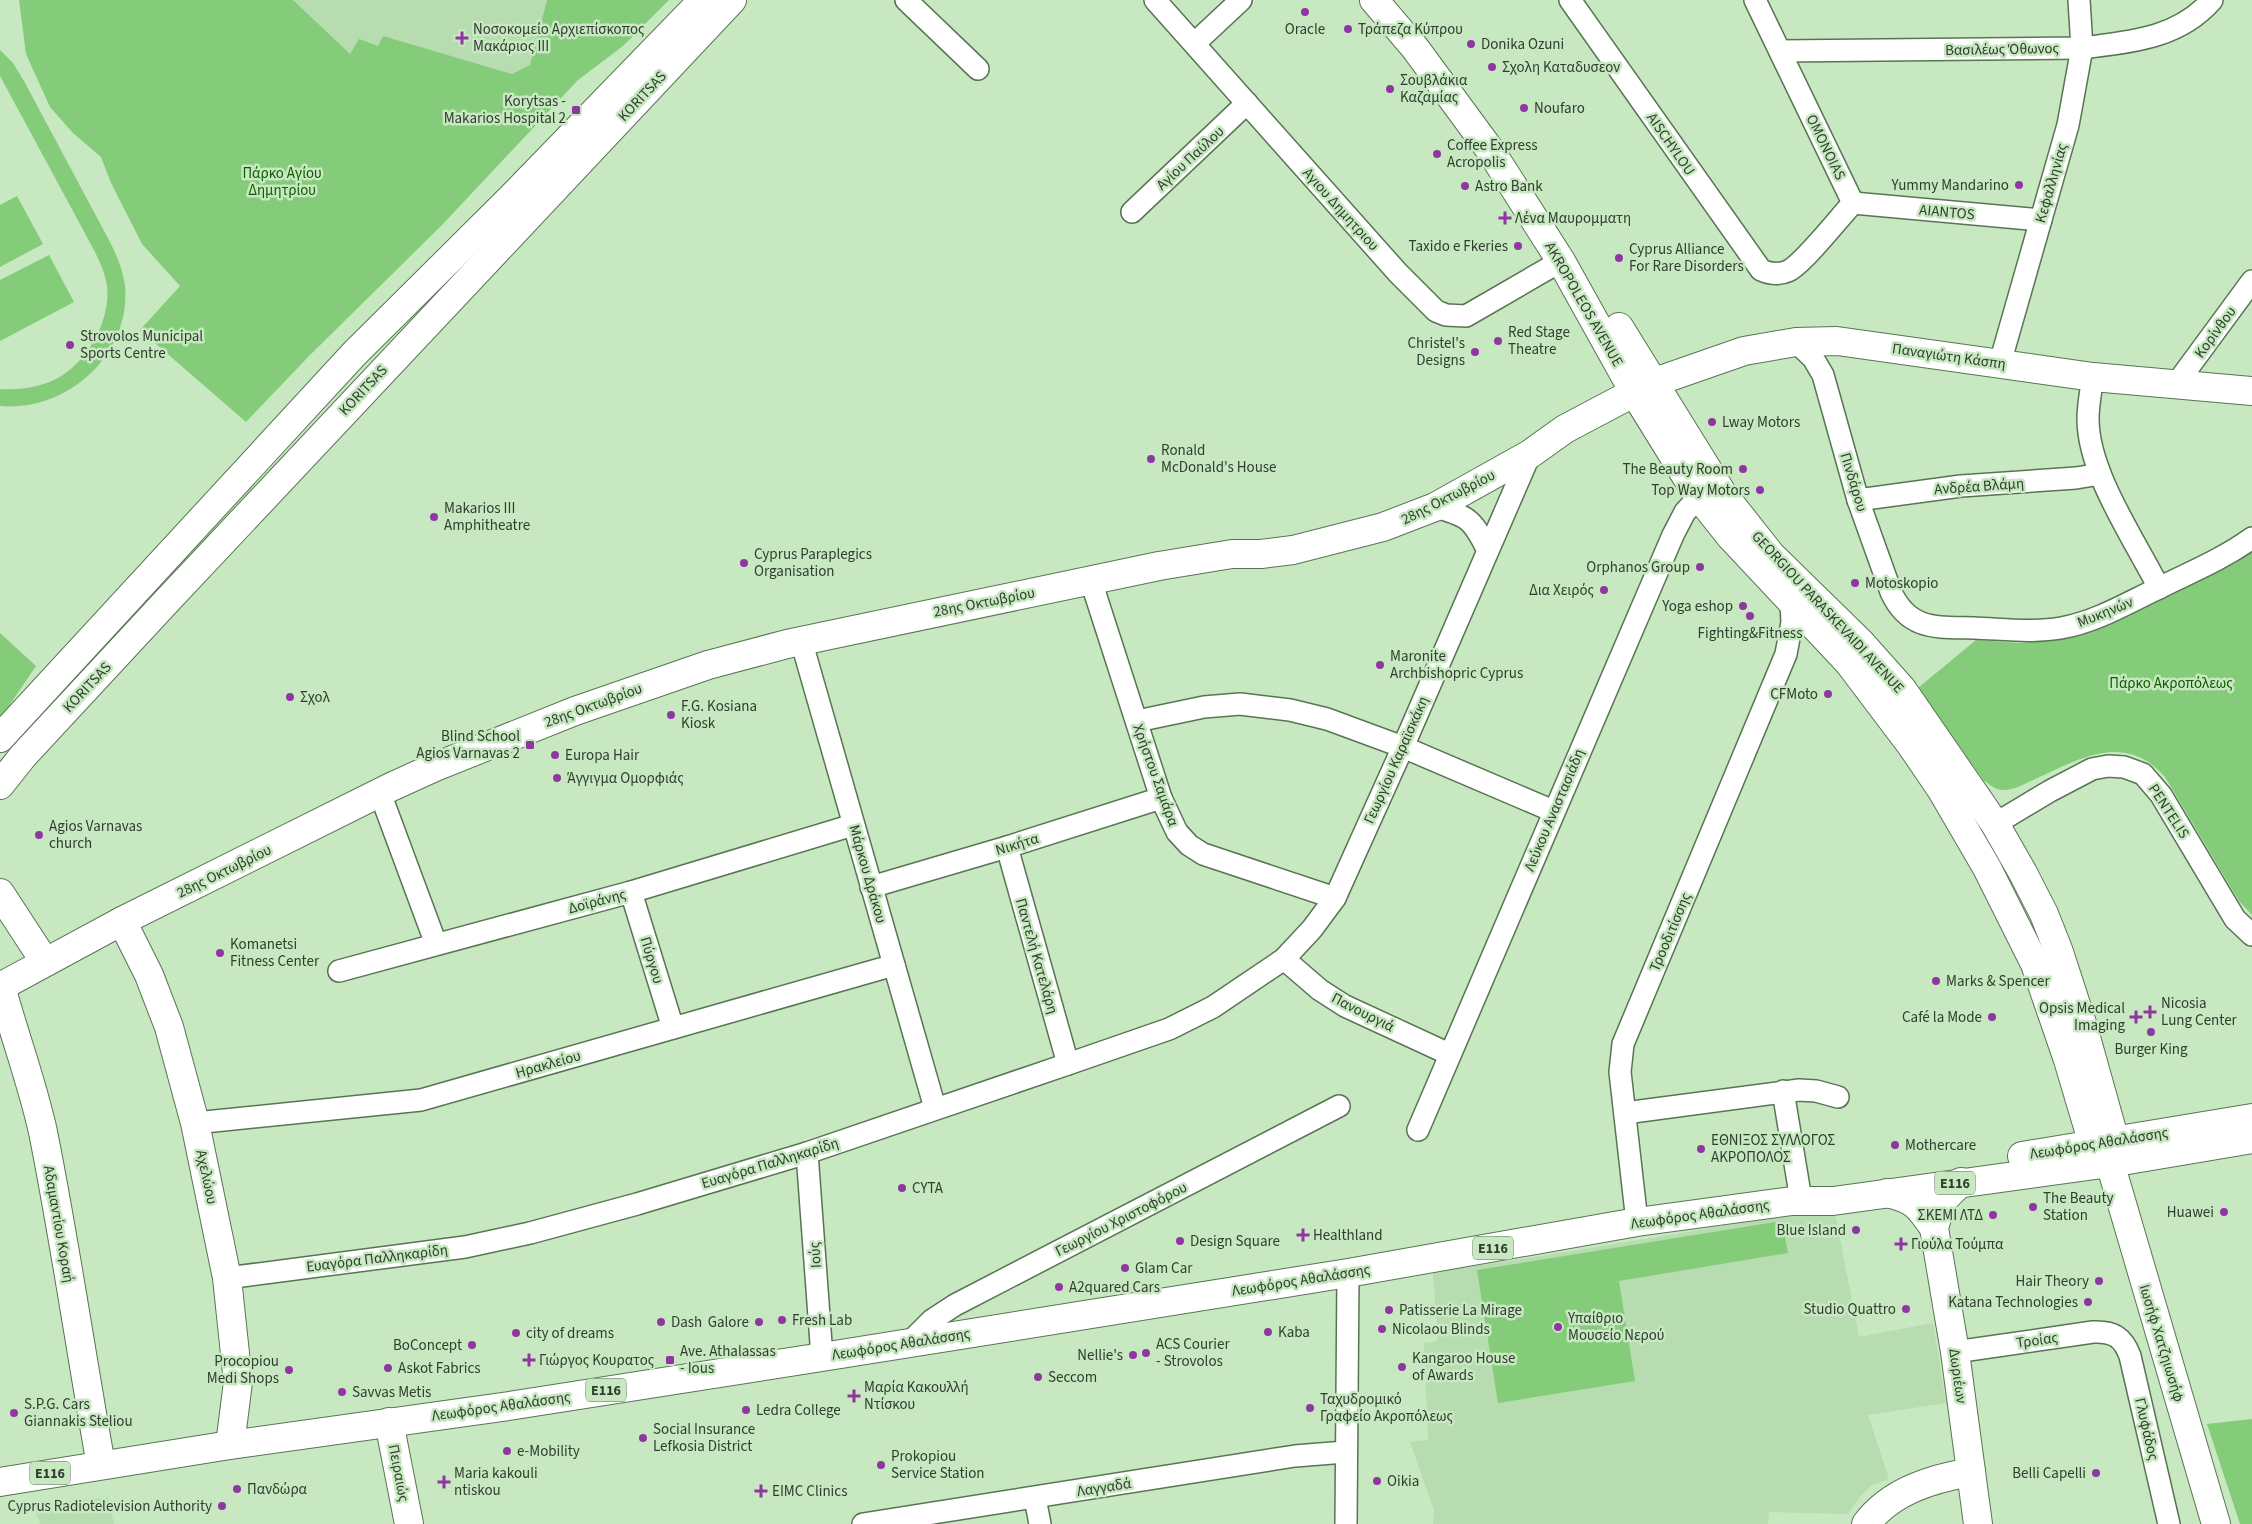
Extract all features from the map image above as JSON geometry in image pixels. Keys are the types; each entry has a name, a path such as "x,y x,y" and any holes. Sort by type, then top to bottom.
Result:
{"street":[{"name":"KORITSAS","path":"0,738 354,354 510,199 703,0"},
{"name":"KORITSAS","path":"0,786 23,756 165,602 588,165 732,0"},
{"path":"906,0 978,69"},
{"name":"Αγιου Δημητριου","path":"1155,0 1398,273 1436,311 1446,316 1466,316 1561,261"},
{"path":"1195,43 1242,0"},
{"name":"AKROPOLEOS AVENUE","path":"1374,0 1415,48 1463,111 1643,387"},
{"name":"AKROPOLEOS AVENUE","path":"1397,0 1475,101 1537,193 1643,387"},
{"name":"AISCHYLOU","path":"1570,0 1761,270 1770,274 1780,273 1796,266 1852,203"},
{"name":"OMONOIAS","path":"1755,0 1852,203"},
{"name":"Κεφαλληνίας","path":"2000,364 2068,125 2082,48 2078,0"},
{"name":"Βασιλέως Όθωνος","path":"1780,51 2082,48 2128,43 2168,32 2190,19 2212,0"},
{"name":"Αγίου Παύλου","path":"1132,212 1247,104"},
{"name":"AIANTOS","path":"1852,203 2041,220"},
{"name":"Κορίνθου","path":"2176,383 2252,281"},
{"name":"Παναγιώτη Κάσπη","path":"1643,387 1744,351 1796,342 1837,341 2093,376 2252,391"},
{"name":"Πινδάρου","path":"1796,342 1812,358 1823,375 1858,500 1896,605 1904,614 1915,621"},
{"path":"2093,376 2088,418 2100,474 2159,588"},
{"name":"28ης Οκτωβρίου","path":"1,986 122,921 434,767 583,708 708,665 801,640 1159,566 1232,554 1260,554 1341,539 1410,518 1435,507 1530,454 1564,429 1643,387"},
{"name":"GEORGIOU PARASKEVAIDI AVENUE","path":"1643,387 1699,497 1730,536 1849,663 1906,738 1936,782 2001,896 2035,964 2068,1060 2106,1149"},
{"name":"GEORGIOU PARASKEVAIDI AVENUE","path":"1643,387 1722,493 1772,555 1861,643 1902,689 1995,824 2044,914 2059,952 2082,1022 2106,1149"},
{"name":"28ης Οκτωβρίου","path":"1232,554 1260,544 1338,524 1392,505 1432,487 1524,440 1542,433 1564,429"},
{"name":"Γεωργίου Καραϊσκάκη","path":"1284,959 1312,929 1334,898 1403,747 1487,549 1530,454"},
{"name":"Ανδρέα Βλάμη","path":"1858,500 1960,486 2076,478 2100,474"},
{"name":"Λεύκου Αναστασιάδη","path":"1418,1130 1675,530 1685,512 1699,497"},
{"path":"1435,507 1464,516 1478,530 1487,549"},
{"name":"Μυκηνών","path":"1915,621 1935,627 2030,630 2060,628 2098,618 2232,552 2252,538"},
{"name":"Χρήστου Σαμάρα","path":"1092,581 1161,798 1177,832 1189,845 1203,854 1334,898"},
{"name":"Τροοδιτίσσης","path":"1638,1222 1620,1066 1627,1032 1786,654 1792,622 1791,603"},
{"path":"1786,654 1798,644 1809,639 1828,639"},
{"name":"Μάρκου Δράκου","path":"801,640 935,1108"},
{"path":"1137,721 1204,707 1240,704 1290,710 1327,719 1403,747 1554,810"},
{"name":"PENTELIS","path":"1995,824 2050,791 2092,769 2108,766 2124,767 2143,774 2161,794 2235,918 2252,935"},
{"path":"380,793 436,944"},
{"name":"Νικήτα","path":"871,886 1007,847 1161,798"},
{"name":"Δοϊράνης","path":"339,971 631,892 853,825"},
{"name":"Παντελή Κατελάρη","path":"1007,847 1068,1064"},
{"name":"Πύργου","path":"631,892 673,1028"},
{"path":"0,893 45,962"},
{"name":"Αχελώου","path":"122,921 149,975 169,1027 196,1123 228,1278 238,1382 230,1445"},
{"name":"Πανουργιά","path":"1284,959 1320,990 1345,1006 1449,1054"},
{"name":"Ευαγόρα Παλληκαρίδη","path":"228,1278 465,1247 530,1233 637,1204 807,1153 1169,1028 1196,1017 1284,959"},
{"name":"Ηρακλείου","path":"196,1123 422,1100 894,966"},
{"name":"Αδαμαντίου Κοραή","path":"1,986 12,1028 29,1073 43,1133 101,1465"},
{"path":"1625,1114 1807,1089 1838,1097"},
{"path":"1783,1091 1801,1200"},
{"name":"Γεωργίου Χριστοφόρου","path":"910,1342 932,1320 955,1305 1339,1106"},
{"name":"Λεωφόρος Αθαλάσσης","path":"0,1482 230,1445 509,1406 1348,1273 1638,1222 1801,1200 1833,1201 1961,1182 2252,1118"},
{"name":"Λεωφόρος Αθαλάσσης","path":"1801,1200 1817,1192 1833,1188 2106,1149 2252,1139"},
{"name":"Ιωσήφ Χατζηιωσήφ","path":"2106,1149 2216,1524"},
{"name":"Ιούς","path":"807,1153 822,1356"},
{"path":"1934,1228 1942,1201 1961,1182"},
{"path":"1887,1193 1911,1200 1924,1213 1934,1228"},
{"name":"Δωριέων","path":"1934,1228 1955,1352 1978,1524"},
{"path":"1346,1524 1345,1452 1348,1273"},
{"name":"Τροίας","path":"1955,1352 2093,1332 2110,1332 2118,1336"},
{"name":"Γλυφάδος","path":"2118,1336 2127,1348 2130,1356 2169,1524"},
{"name":"Πειραιώς","path":"389,1422 409,1524"},
{"name":"Λαγγαδά","path":"862,1524 1295,1456 1345,1452"},
{"path":"1866,1524 1876,1510 1904,1491 1971,1472"},
{"path":"1036,1498 1040,1524"}],"shaded area":[{"name":"Νοσοκομείο Αρχιεπίσκοπος Μακάριος ΙΙΙ","path":"293,0 547,0 530,65 512,74 383,37 378,46 350,55"},
{"path":"1834,1208 1859,1337 1933,1323 1946,1403 1868,1415 1889,1479 1872,1485 1861,1495 1848,1514 1769,1512 1768,1524 1433,1524 1434,1510 1410,1442 1428,1440 1424,1343 1438,1341 1433,1272"},
{"path":"108,1497 114,1524 40,1524 34,1506"}],"green space":[{"name":"Πάρκο Αγίου Δημητρίου","path":"19,0 293,0 350,54 359,39 378,46 383,36 512,74 530,65 547,0 669,0 623,46 578,80 442,225 309,356 246,422 140,330 180,286 142,244 111,183 101,157 73,133 50,107 26,54"},
{"path":"0,50 13,63 24,81 110,242 123,274 125,286 124,311 117,335 106,356 90,374 71,389 49,399 25,405 0,406 0,389 21,389 42,384 56,379 78,363 95,340 101,327 105,313 107,286 94,250 0,76"},
{"path":"17,196 43,244 0,267 0,205"},
{"path":"49,255 74,302 0,341 0,280"},
{"name":"Πάρκο Ακροπόλεως","path":"2252,552 2252,915 2239,901 2165,777 2149,763 2133,755 2117,752 2100,753 2067,764 2015,788 1997,789 1984,781 1918,688 1976,640 2020,643 2062,639 2103,627 2236,563"},
{"path":"0,633 36,666 0,719"},
{"path":"1782,1221 1788,1253 1619,1281 1635,1381 1498,1403 1477,1270"},
{"path":"2252,1419 2252,1524 2240,1524 2207,1424"}],"place":[{"name":"Oracle","path":"1305,12"},
{"name":"Τράπεζα Κύπρου","path":"1348,29"},
{"name":"Νοσοκομείο Αρχιεπίσκοπος Μακάριος ΙΙΙ","path":"462,38"},
{"name":"Donika Ozuni","path":"1471,44"},
{"name":"Σχολη Καταδυσεον","path":"1492,67"},
{"name":"Σουβλάκια Καζαμίας","path":"1390,89"},
{"name":"Noufaro","path":"1524,108"},
{"name":"Korytsas - Makarios Hospital 2","path":"576,110"},
{"name":"Coffee Express Acropolis","path":"1437,154"},
{"name":"Yummy Mandarino","path":"2019,185"},
{"name":"Astro Bank","path":"1465,186"},
{"name":"Λένα Μαυρομματη","path":"1505,218"},
{"name":"Taxido e Fkeries","path":"1518,246"},
{"name":"Cyprus Alliance For Rare Disorders","path":"1619,258"},
{"name":"Red Stage Theatre","path":"1498,341"},
{"name":"Strovolos Municipal Sports Centre","path":"70,345"},
{"name":"Christel's Designs","path":"1475,352"},
{"name":"Lway Motors","path":"1712,422"},
{"name":"Ronald McDonald's House","path":"1151,459"},
{"name":"The Beauty Room","path":"1743,469"},
{"name":"Top Way Motors","path":"1760,490"},
{"name":"Makarios III Amphitheatre","path":"434,517"},
{"name":"Cyprus Paraplegics Organisation","path":"744,563"},
{"name":"Orphanos Group","path":"1700,567"},
{"name":"Motoskopio","path":"1855,583"},
{"name":"Δια Χειρός","path":"1604,590"},
{"name":"Yoga eshop","path":"1743,606"},
{"name":"Fighting&Fitness","path":"1750,616"},
{"name":"Maronite Archbishopric Cyprus","path":"1380,665"},
{"name":"CFMoto","path":"1828,694"},
{"name":"Σχολ","path":"290,697"},
{"name":"F.G. Kosiana Kiosk","path":"671,715"},
{"name":"Blind School Agios Varnavas 2","path":"530,745"},
{"name":"Europa Hair","path":"555,755"},
{"name":"Άγγιγμα Ομορφιάς","path":"557,778"},
{"name":"Agios Varnavas church","path":"39,835"},
{"name":"Komanetsi Fitness Center","path":"220,953"},
{"name":"Marks & Spencer","path":"1936,981"},
{"name":"Nicosia Lung Center","path":"2150,1012"},
{"name":"Café la Mode","path":"1992,1017"},
{"name":"Opsis Medical Imaging","path":"2136,1017"},
{"name":"Burger King","path":"2151,1032"},
{"name":"Mothercare","path":"1895,1145"},
{"name":"ΕΘΝΙΞΟΣ ΣΥΛΛΟΓΟΣ ΑΚΡΟΠΟΛΟΣ","path":"1701,1149"},
{"name":"CYTA","path":"902,1188"},
{"name":"The Beauty Station","path":"2033,1207"},
{"name":"Huawei","path":"2224,1212"},
{"name":"ΣΚΕΜΙ ΛΤΔ","path":"1993,1215"},
{"name":"Blue Island","path":"1856,1230"},
{"name":"Healthland","path":"1303,1235"},
{"name":"Design Square","path":"1180,1241"},
{"name":"Γιούλα Τούμπα","path":"1901,1244"},
{"name":"Glam Car","path":"1125,1268"},
{"name":"Hair Theory","path":"2099,1281"},
{"name":"A2quared Cars","path":"1059,1287"},
{"name":"Katana Technologies","path":"2088,1302"},
{"name":"Studio Quattro","path":"1906,1309"},
{"name":"Patisserie La Mirage","path":"1389,1310"},
{"name":"Fresh Lab","path":"782,1320"},
{"name":"Dash","path":"661,1322"},
{"name":"Galore","path":"759,1322"},
{"name":"Υπαίθριο Μουσείο Νερού","path":"1558,1327"},
{"name":"Nicolaou Blinds","path":"1382,1329"},
{"name":"Kaba","path":"1268,1332"},
{"name":"city of dreams","path":"516,1333"},
{"name":"BoConcept","path":"472,1345"},
{"name":"ACS Courier - Strovolos","path":"1146,1353"},
{"name":"Nellie's","path":"1133,1355"},
{"name":"Γιώργος Κουρατος","path":"529,1360"},
{"name":"Ave. Athalassas - Ious","path":"670,1360"},
{"name":"Kangaroo House of Awards","path":"1402,1367"},
{"name":"Askot Fabrics","path":"388,1368"},
{"name":"Procopiou Medi Shops","path":"289,1370"},
{"name":"Seccom","path":"1038,1377"},
{"name":"Savvas Metis","path":"342,1392"},
{"name":"Μαρία Κακουλλή Ντίσκου","path":"854,1396"},
{"name":"Ταχυδρομικό Γραφείο Ακροπόλεως","path":"1310,1408"},
{"name":"Ledra College","path":"746,1410"},
{"name":"S.P.G. Cars Giannakis Steliou","path":"14,1413"},
{"name":"Social Insurance Lefkosia District","path":"643,1438"},
{"name":"e-Mobility","path":"507,1451"},
{"name":"Prokopiou Service Station","path":"881,1465"},
{"name":"Belli Capelli","path":"2096,1473"},
{"name":"Oikia","path":"1377,1481"},
{"name":"Maria kakouli ntiskou","path":"444,1482"},
{"name":"Πανδώρα","path":"237,1489"},
{"name":"EIMC Clinics","path":"761,1491"},
{"name":"Cyprus Radiotelevision Authority","path":"222,1506"}]}
